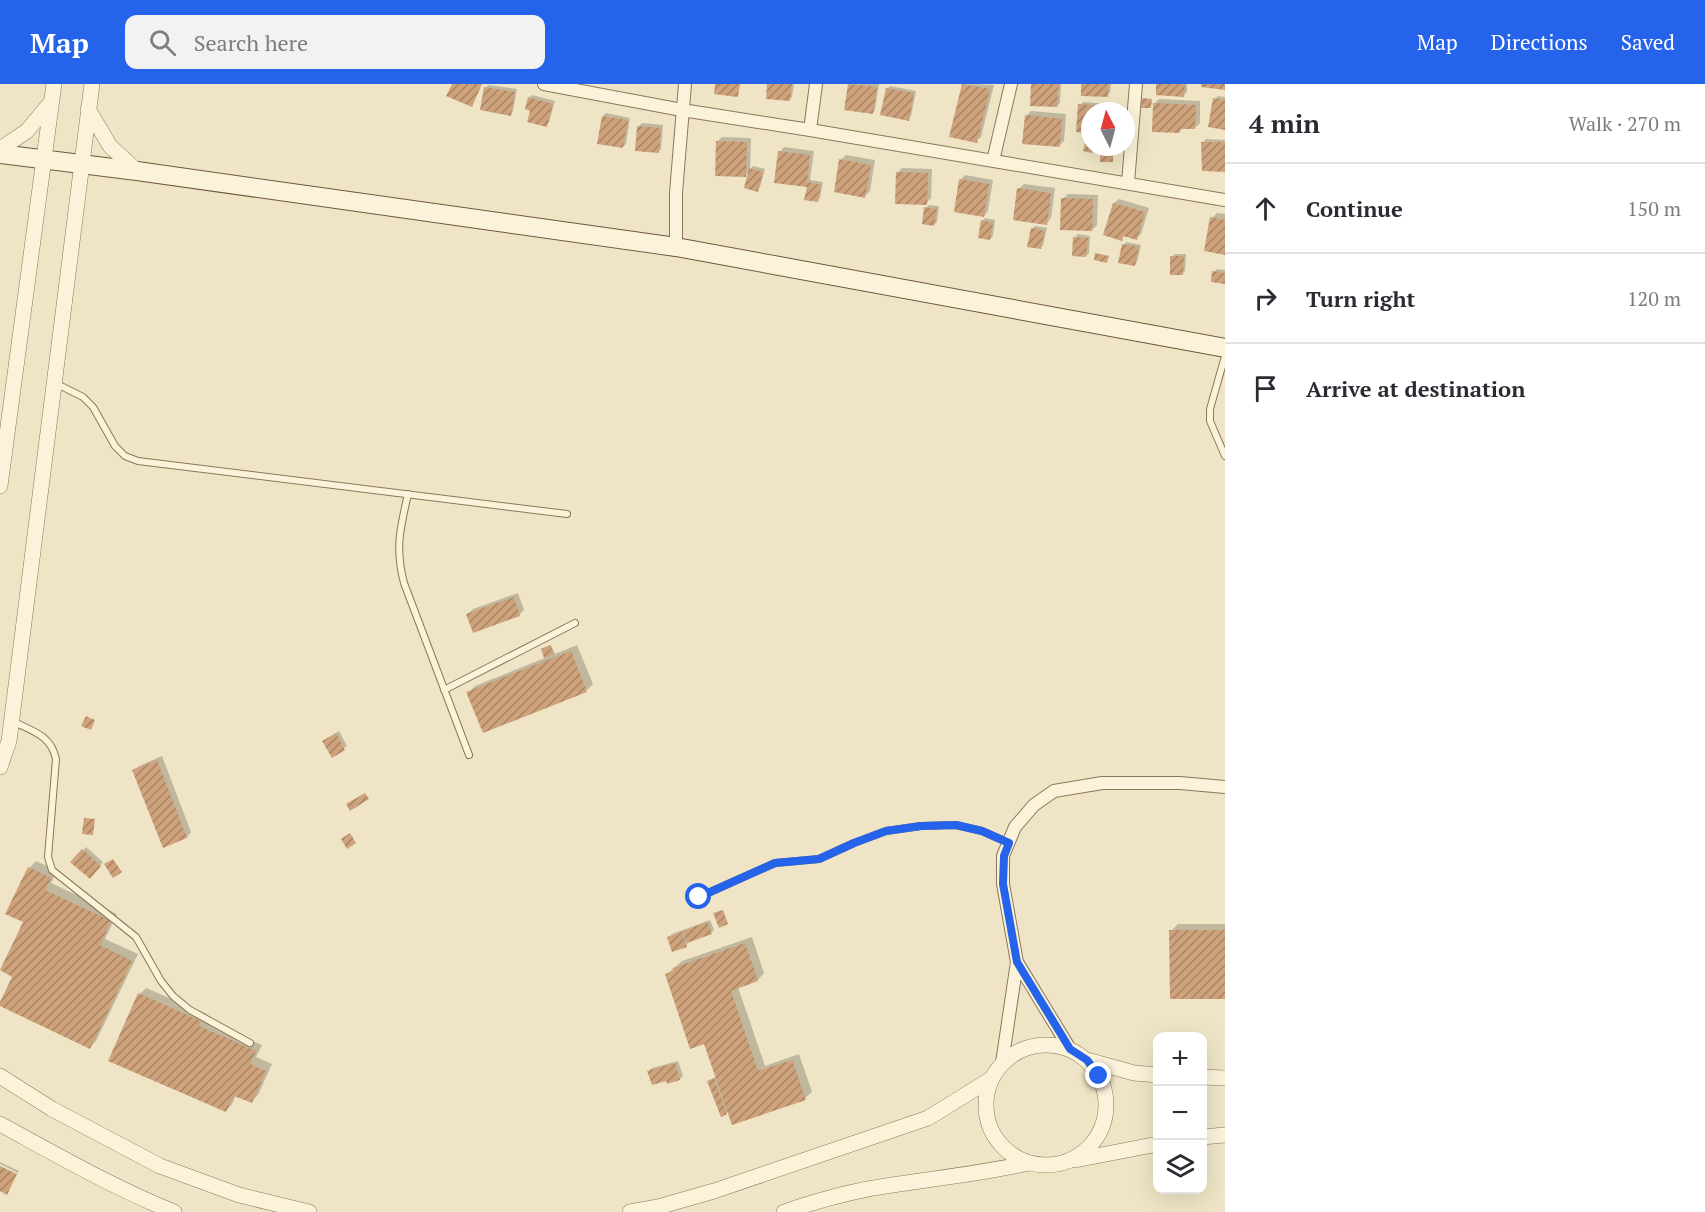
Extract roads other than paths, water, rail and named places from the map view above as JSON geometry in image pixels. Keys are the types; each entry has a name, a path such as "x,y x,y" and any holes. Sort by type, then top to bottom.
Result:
{"main road":[{"path":"0,154 137,171 676,247 1225,348"}],"street":[{"path":"0,486 54,84"},
{"path":"0,767 9,741 12,720 92,84"},
{"path":"676,247 676,194 685,84"},
{"path":"810,130 816,84"},
{"path":"993,161 1011,84"},
{"path":"1128,183 1136,84"},
{"path":"549,85 682,110 1225,200"},
{"path":"0,149 27,131 51,102"},
{"path":"88,109 110,146 137,171"},
{"path":"1002,1064 1017,962 1003,884 1004,856 1015,827 1034,805 1054,791 1102,783 1180,783 1225,787"},
{"path":"1017,962 1070,1049"},
{"path":"1029,1163 1010,1154 995,1138 987,1119 985,1099 991,1079 1002,1064 1016,1052 1033,1046 1052,1045 1070,1049 1087,1060 1134,1073 1153,1075"},
{"path":"1069,1161 1086,1150 1099,1134 1106,1115 1106,1095 1103,1085 1087,1060"},
{"path":"0,1076 52,1109 160,1166 239,1195 309,1212"},
{"path":"1207,1077 1225,1077"},
{"path":"630,1212 658,1207 714,1191 928,1118 991,1079"},
{"path":"0,1124 91,1173 174,1212"},
{"path":"1207,1137 1225,1135"},
{"path":"784,1212 845,1194 891,1185 990,1172 1029,1163 1049,1165 1153,1145"}],"lane":[{"path":"1225,356 1210,409 1210,421 1225,456"},
{"path":"55,383 83,397 93,407 115,446 125,456 138,461 567,514"},
{"path":"408,494 399,535 399,565 469,755"},
{"path":"444,690 576,623"},
{"path":"12,720 44,737 55,752 48,857 52,870 136,937 161,981 173,996 190,1010 250,1043"},
{"path":"699,897 775,863 819,859 886,831 921,826 956,825 982,831 1009,843"}]}
